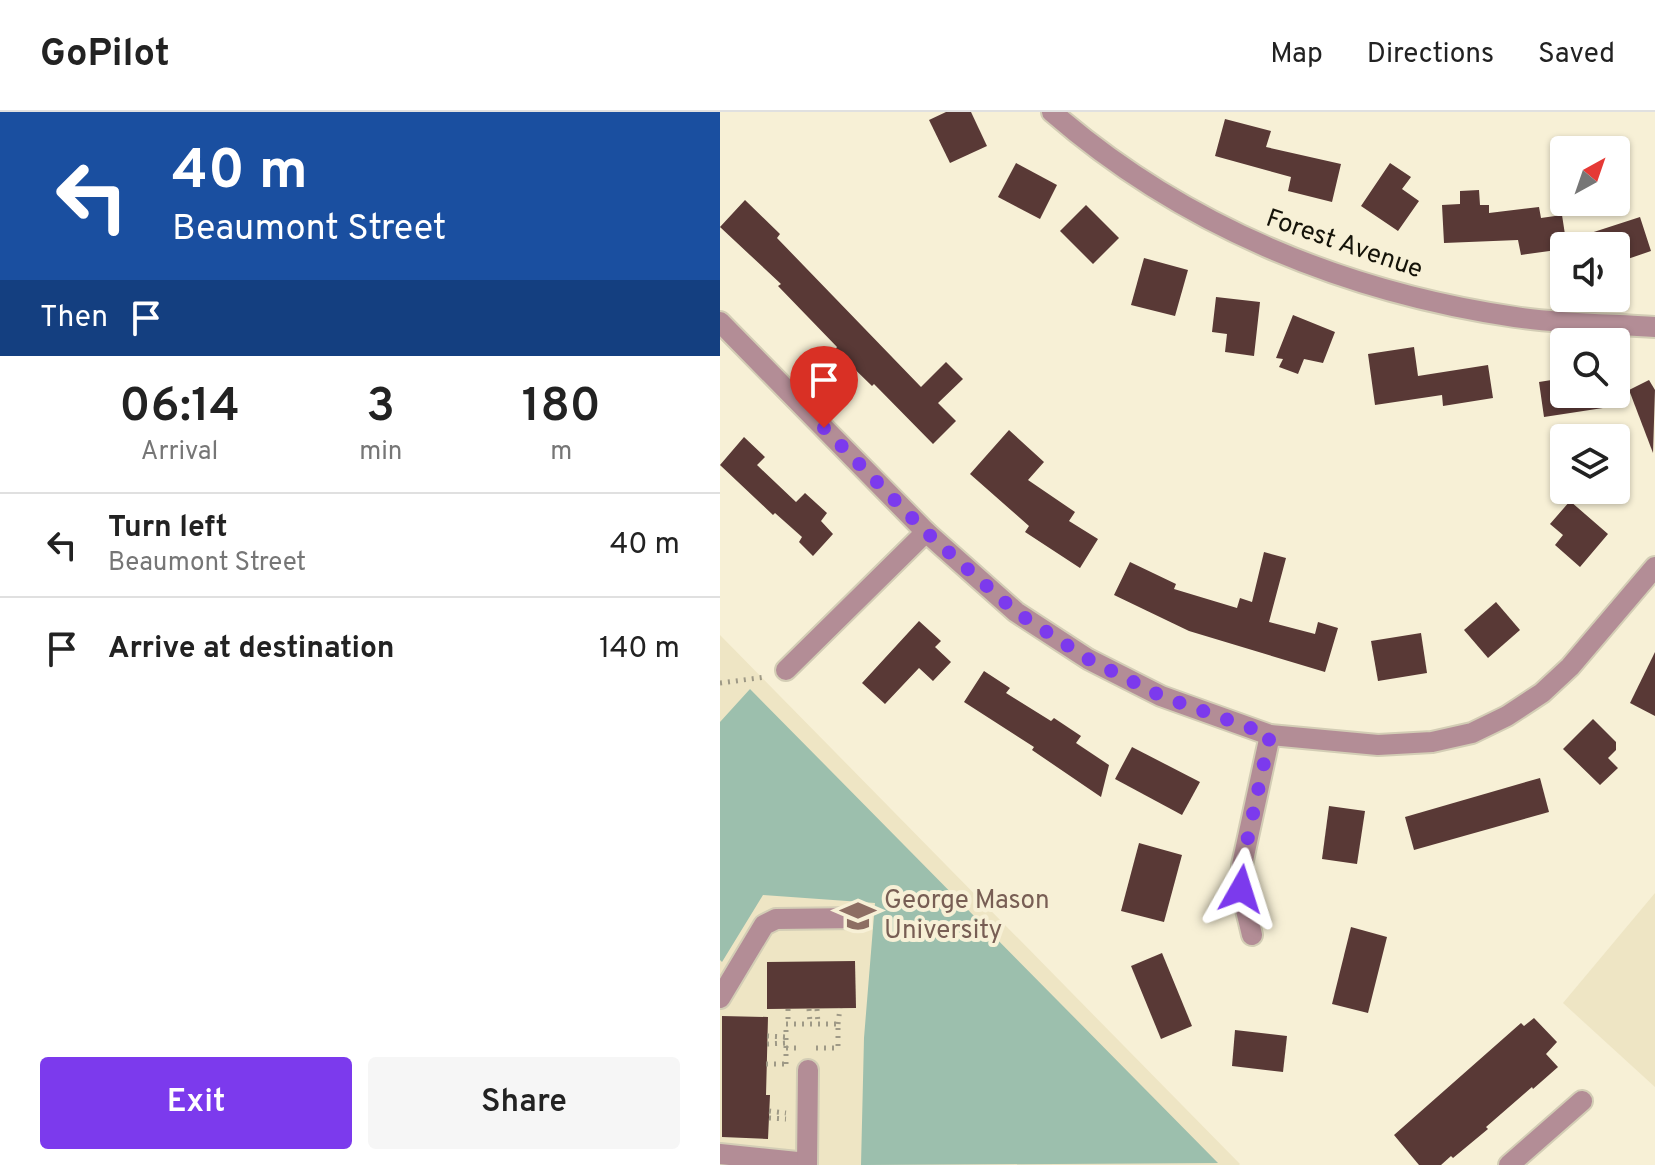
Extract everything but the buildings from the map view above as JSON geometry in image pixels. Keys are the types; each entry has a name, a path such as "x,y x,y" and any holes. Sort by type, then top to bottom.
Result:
{"street":[{"name":"Forest Avenue","path":"1052,112 1149,185 1259,245 1310,266 1432,303 1518,318 1655,327"},
{"path":"720,322 926,532 1016,612 1088,659 1161,696 1270,735 1349,744 1432,742 1472,733 1507,716 1542,693 1570,667 1655,567"},
{"path":"786,670 926,532"},
{"path":"1252,935 1241,889 1242,865 1270,735"},
{"path":"720,998 764,925 776,919 859,918"},
{"path":"720,1154 807,1164 808,1070"},
{"path":"1509,1165 1582,1101"}],"path":[{"path":"720,683 756,680 786,670"},
{"path":"838,1024 840,1008"},
{"path":"788,1009 788,1024"},
{"path":"809,1009 810,1023"},
{"path":"817,1009 818,1024"},
{"path":"767,1036 786,1040 767,1044"},
{"path":"766,1064 786,1064"},
{"path":"769,1115 787,1116"}],"shaded area":[{"name":"George Mason University","path":"720,635 1240,1164 1239,1165 720,1165"},
{"path":"1655,893 1655,1087 1563,1003"}],"green space":[{"name":"George Mason University","path":"750,689 1218,1163 861,1165 864,1038 875,903 763,895 722,962 720,960 720,722"}],"place":[{"name":"George Mason University","path":"858,916"}],"route":[{"path":"824,428 926,532 1016,612 1088,659 1161,696 1270,735 1242,865 1241,889"}]}
